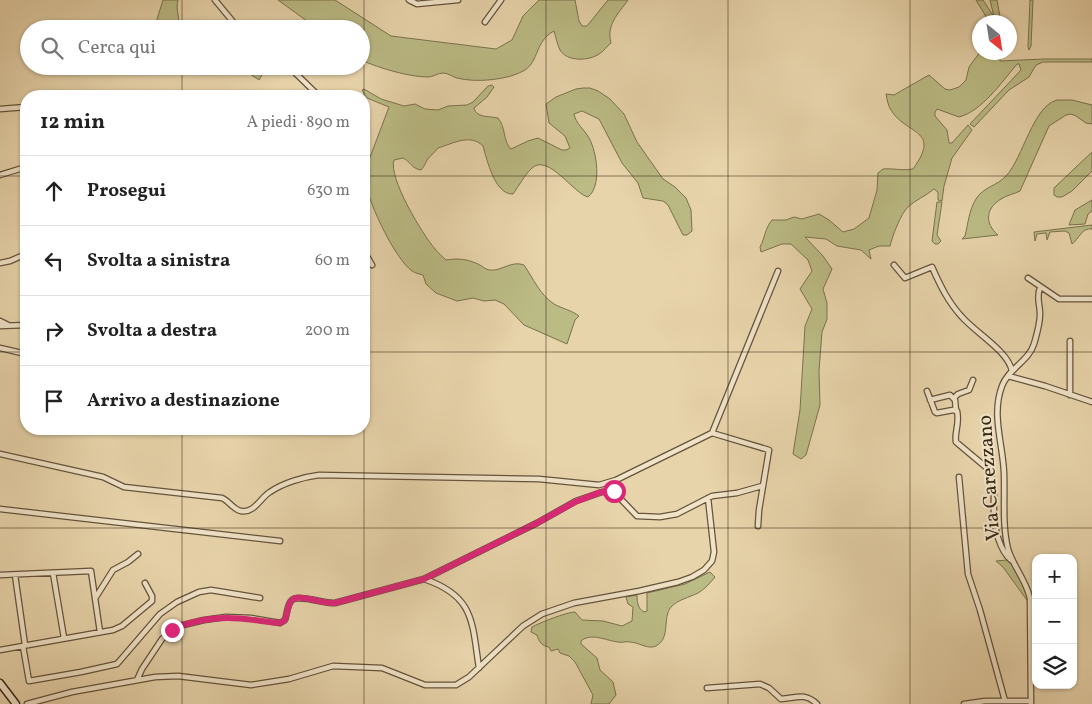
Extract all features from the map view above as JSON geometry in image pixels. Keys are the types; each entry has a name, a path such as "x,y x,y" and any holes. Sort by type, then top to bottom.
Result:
{"main road":[{"path":"0,683 16,704"}],"street":[{"path":"215,0 232,20"},
{"path":"409,0 417,4 458,0"},
{"path":"485,22 501,0"},
{"path":"297,75 312,90"},
{"path":"0,108 20,107"},
{"path":"0,175 20,170"},
{"path":"0,263 20,257"},
{"path":"894,265 904,278 932,266 940,284 956,310 970,326 1004,357 1010,364 1012,371"},
{"path":"0,454 101,477 124,487 221,498 228,501 238,510 243,511 254,507 272,491 302,479 321,475 539,479 603,484 614,481 712,433 778,271"},
{"path":"1028,278 1060,300 1092,299"},
{"name":"Via Carezzano","path":"1031,703 1030,598 1012,561 1007,545 1004,527 1004,470 997,415 1001,388 1008,376 1028,355 1034,345 1040,317 1038,296 1040,288"},
{"path":"0,321 10,325"},
{"path":"0,326 20,325"},
{"path":"1070,341 1070,395"},
{"path":"0,348 20,353"},
{"path":"1008,376 1092,402"},
{"path":"954,398 958,394 969,390 973,380"},
{"path":"927,391 937,413 956,410"},
{"path":"930,400 950,396 954,398"},
{"path":"954,398 958,424 956,441 991,473 995,523 1005,552 1012,561"},
{"path":"712,433 768,450 758,526"},
{"path":"959,478 968,574 1005,701"},
{"path":"603,484 603,492"},
{"path":"137,680 143,667 162,639 173,629 211,618 230,617 280,623 285,620 290,602 295,598 335,603 424,579 575,502 603,492 614,492 633,513 644,518 673,516 708,498 743,492 762,486"},
{"path":"27,704 72,692 160,676 178,676 251,684 289,679 332,666 373,667 392,671 425,685 450,686 463,682 523,626 549,611 574,602 669,584 704,570 711,562 714,552 708,498"},
{"path":"0,509 280,541"},
{"path":"96,598 113,570 138,554"},
{"path":"0,575 91,571 100,632"},
{"path":"53,573 64,638"},
{"path":"15,575 29,681 119,663 149,624 160,614 177,602 199,592 211,590 260,598"},
{"path":"424,579 454,594 464,604 472,623 479,668"},
{"path":"0,650 119,628 152,601 152,596 146,583"},
{"path":"707,688 760,684 769,688 781,699 804,696 817,704"},
{"path":"964,704 1005,701 1031,703"}],"green space":[{"path":"163,0 178,0 179,20 157,20"},
{"path":"278,0 335,0 366,20 306,20"},
{"path":"539,0 575,0 579,21 582,26 587,26 608,0 628,0 612,25 610,31 611,43 599,54 590,58 578,59 563,54 557,43 554,31 543,40 533,62 525,70 510,76 483,80 465,80 443,73 428,77 394,72 370,64 370,22 391,36 496,49 512,40 523,16"},
{"path":"976,0 983,0 993,15 985,15"},
{"path":"990,0 997,0 1000,15 994,15"},
{"path":"1030,0 1033,0 1031,46 1029,50 1028,47"},
{"path":"1092,59 1092,62 1043,62 1036,65 1029,77 1009,90 974,127 970,124 1021,70 1019,64 984,102 967,114 959,117 937,109 935,116 947,130 949,143 952,143 968,125 972,130 952,158 942,201 938,200 938,192 934,189 911,205 905,210 890,246 879,246 869,250 871,259 861,250 837,246 826,239 805,237 823,256 832,269 823,289 827,303 827,319 822,332 819,371 820,405 806,455 801,459 793,454 800,410 805,326 812,309 800,289 812,271 808,260 791,244 782,244 761,252 760,247 768,226 772,220 786,220 794,217 802,219 819,214 843,232 854,229 869,218 877,190 878,173 883,169 913,169 921,156 924,146 923,139 919,134 897,118 891,110 886,94 894,95 929,75 945,89 950,90 959,87 966,80 969,67 974,60"},
{"path":"252,75 262,75 259,80"},
{"path":"492,85 494,87 487,97 474,108 475,111 483,116 498,118 508,146 511,149 538,138 562,150 570,148 565,136 549,123 546,104 556,97 576,89 590,88 598,91 610,99 624,114 637,142 663,179 686,198 691,210 692,231 687,235 683,235 668,205 663,201 643,198 638,183 622,163 599,119 582,111 574,114 576,121 592,144 597,169 595,185 588,197 553,170 546,166 538,165 530,170 513,194 507,193 501,189 493,176 483,146 472,140 461,141 438,148 421,170 415,168 403,158 394,160 396,180 401,192 415,219 438,252 446,260 466,260 489,270 515,264 524,265 549,300 579,316 575,320 567,344 524,325 504,304 495,300 484,301 473,298 457,301 436,293 426,284 423,275 412,271 397,253 381,225 370,199 370,157 389,107 370,99 370,93 381,99 404,106 415,104 425,109 438,110 448,106 467,105 473,102 488,86"},
{"path":"1057,100 1072,100 1092,105 1092,124 1086,123 1071,114 1066,115 1049,126 1020,191 1001,199 990,211 990,226 998,235 962,239 965,236 970,212 976,199 982,192 1006,176 1041,112 1049,104"},
{"path":"1092,152 1092,171 1072,191 1062,197 1054,195 1054,188"},
{"path":"1092,200 1092,211 1088,214 1085,224 1069,225 1075,210"},
{"path":"937,202 942,202 937,235 941,241 935,244 932,241"},
{"path":"1092,225 1092,229 1083,232 1072,244 1069,233 1065,231 1050,232 1047,240 1046,233 1037,234 1035,241 1034,232"},
{"path":"1007,560 1021,580 1029,603 1003,567 996,561"},
{"path":"710,572 715,577 705,588 671,607 668,612 665,633 661,642 656,646 650,647 633,642 620,642 594,637 585,638 581,641 581,644 597,658 600,670 613,682 616,695 609,704 591,704 593,695 575,662 569,656 560,653 558,649 551,651 549,647 541,643 537,635 531,632 532,627 536,625 571,612 575,612 582,620 603,621 622,626 632,621 633,607 628,604 626,597 637,595 638,605 644,612 647,611 647,593 685,584"}],"route":[{"path":"172,630 191,623 223,617 251,618 280,623 285,620 290,602 298,597 316,602 335,603 424,579 575,502 601,492 614,491"}]}
